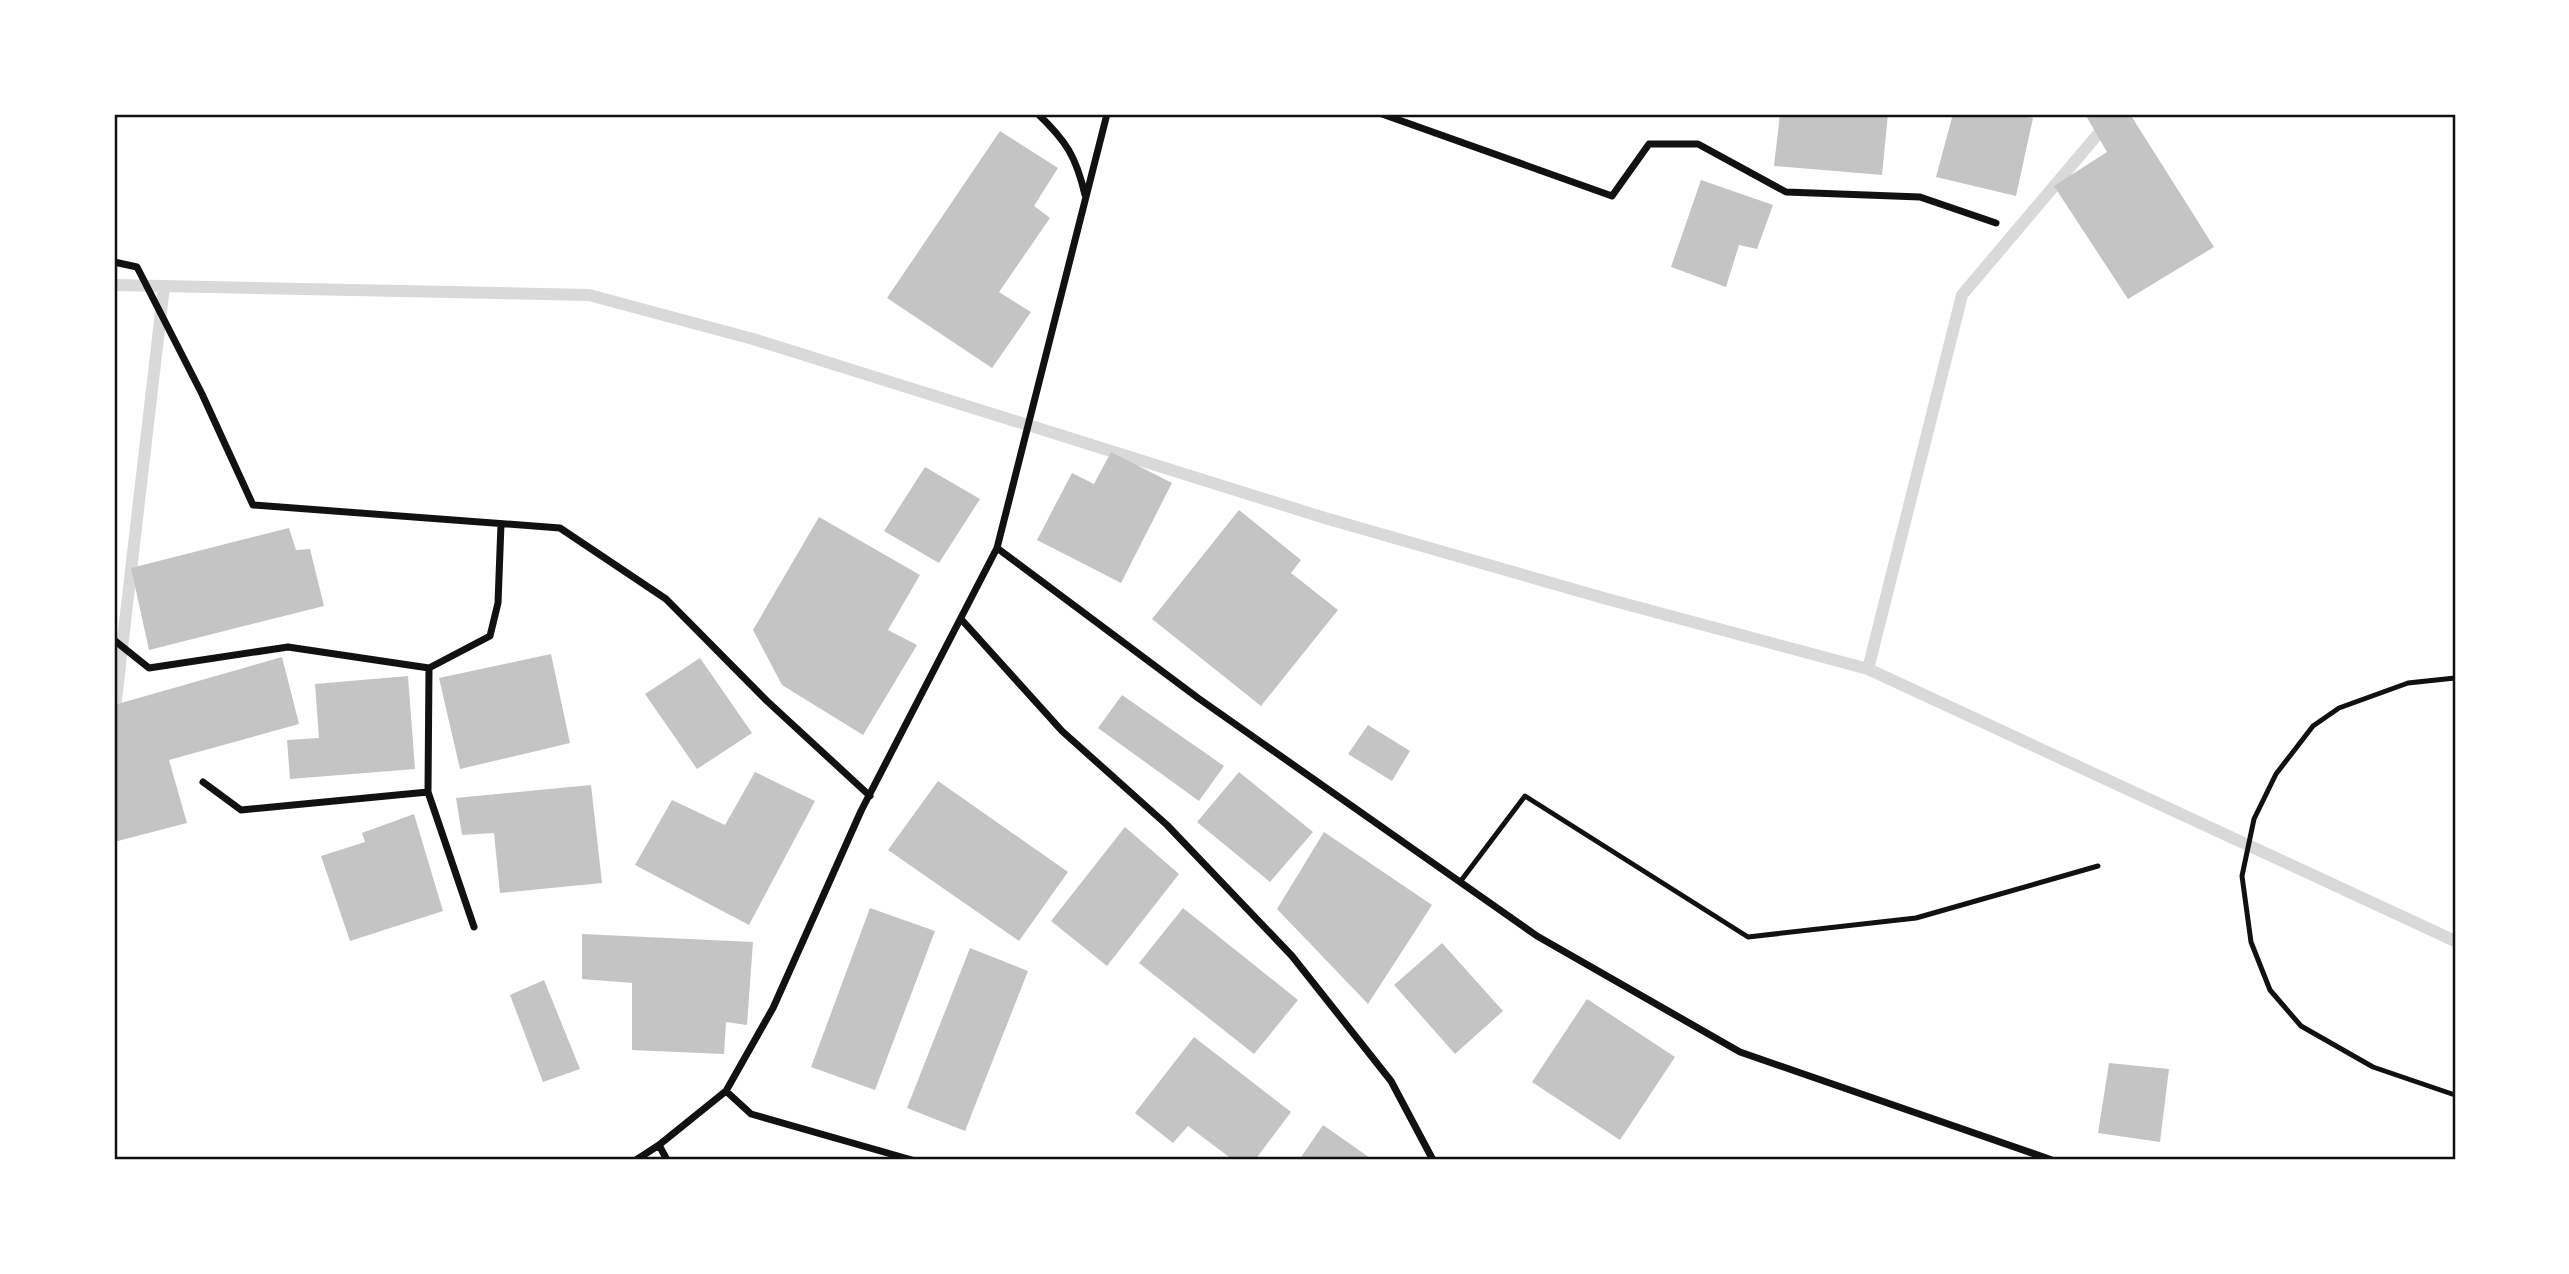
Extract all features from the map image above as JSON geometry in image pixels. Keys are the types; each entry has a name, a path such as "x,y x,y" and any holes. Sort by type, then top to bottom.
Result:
{"street":[{"path":"1038,114 1069,148 1079,167 1086,199"},
{"path":"636,1160 659,1146 726,1091 773,1008 870,796 997,548 1107,114"},
{"path":"1382,114 1612,197 1649,144 1698,144 1786,192 1920,197 1996,223"},
{"path":"114,262 137,267 202,394 253,505 559,528 666,599 767,701 870,796"},
{"path":"114,640 149,668 288,647 429,668 490,636 498,603 501,524"},
{"path":"997,548 1198,698 1537,936 1740,1052 2052,1160"},
{"path":"961,620 1062,730 1167,825 1292,956 1391,1081 1433,1160"},
{"path":"429,668 428,792 474,927"},
{"path":"203,782 241,810 428,792"},
{"path":"726,1091 751,1114 912,1160"},
{"path":"659,1146 667,1160"}],"lane":[{"path":"2455,678 2408,683 2339,708 2313,726 2276,774 2254,819 2242,876 2251,942 2270,990 2301,1026 2373,1067 2455,1095"},
{"path":"1460,882 1525,796 1748,937 1916,918 2098,866"}],"building":[{"path":"1780,114 1888,114 1882,175 1774,166"},
{"path":"1953,114 2015,114 2033,118 2016,196 1936,177"},
{"path":"2085,114 2130,114 2214,247 2128,299 2054,186 2107,152"},
{"path":"1000,131 1058,168 1034,206 1050,218 999,292 1031,312 992,368 887,298"},
{"path":"1701,180 1773,205 1757,249 1739,245 1726,287 1671,267"},
{"path":"1111,452 1172,483 1121,583 1037,540 1072,473 1094,484"},
{"path":"925,467 980,499 939,563 884,531"},
{"path":"1239,510 1301,560 1291,573 1338,610 1261,706 1152,619"},
{"path":"819,517 920,575 888,630 917,645 863,735 782,685 753,630"},
{"path":"289,528 296,550 310,549 324,606 149,650 131,568"},
{"path":"551,654 570,743 460,769 439,678"},
{"path":"282,657 299,724 169,760 187,823 114,842 114,705"},
{"path":"700,658 752,733 697,769 645,694"},
{"path":"408,676 415,769 290,779 287,740 319,738 315,684"},
{"path":"1122,695 1224,766 1199,801 1098,728"},
{"path":"1368,725 1410,751 1392,781 1348,754"},
{"path":"755,772 815,801 749,925 635,865 672,800 725,825"},
{"path":"1239,772 1313,832 1270,882 1197,822"},
{"path":"938,781 1068,872 1019,941 888,850"},
{"path":"591,785 602,883 500,893 494,833 462,835 456,798"},
{"path":"414,814 443,911 350,941 321,856 365,842 362,833"},
{"path":"1125,827 1179,874 1107,966 1051,921"},
{"path":"1324,832 1432,905 1368,1004 1277,909"},
{"path":"870,908 935,931 875,1090 811,1067"},
{"path":"1183,908 1298,1000 1254,1054 1139,963"},
{"path":"582,934 753,942 747,1025 726,1022 724,1054 632,1050 632,983 582,979"},
{"path":"1442,943 1503,1011 1455,1054 1394,985"},
{"path":"970,948 1028,971 965,1131 907,1108"},
{"path":"544,980 580,1069 543,1082 510,995"},
{"path":"1587,999 1675,1057 1620,1140 1532,1082"},
{"path":"1194,1037 1291,1112 1255,1160 1233,1160 1188,1126 1173,1143 1135,1113"},
{"path":"2109,1063 2169,1069 2160,1142 2098,1133"},
{"path":"1323,1125 1373,1160 1299,1160"}],"waterway":[{"path":"1868,669 1962,295 2115,114"},
{"path":"114,285 589,295 753,339 1325,518 1607,599 1868,669 2455,941"},
{"path":"114,717 164,286"}]}
